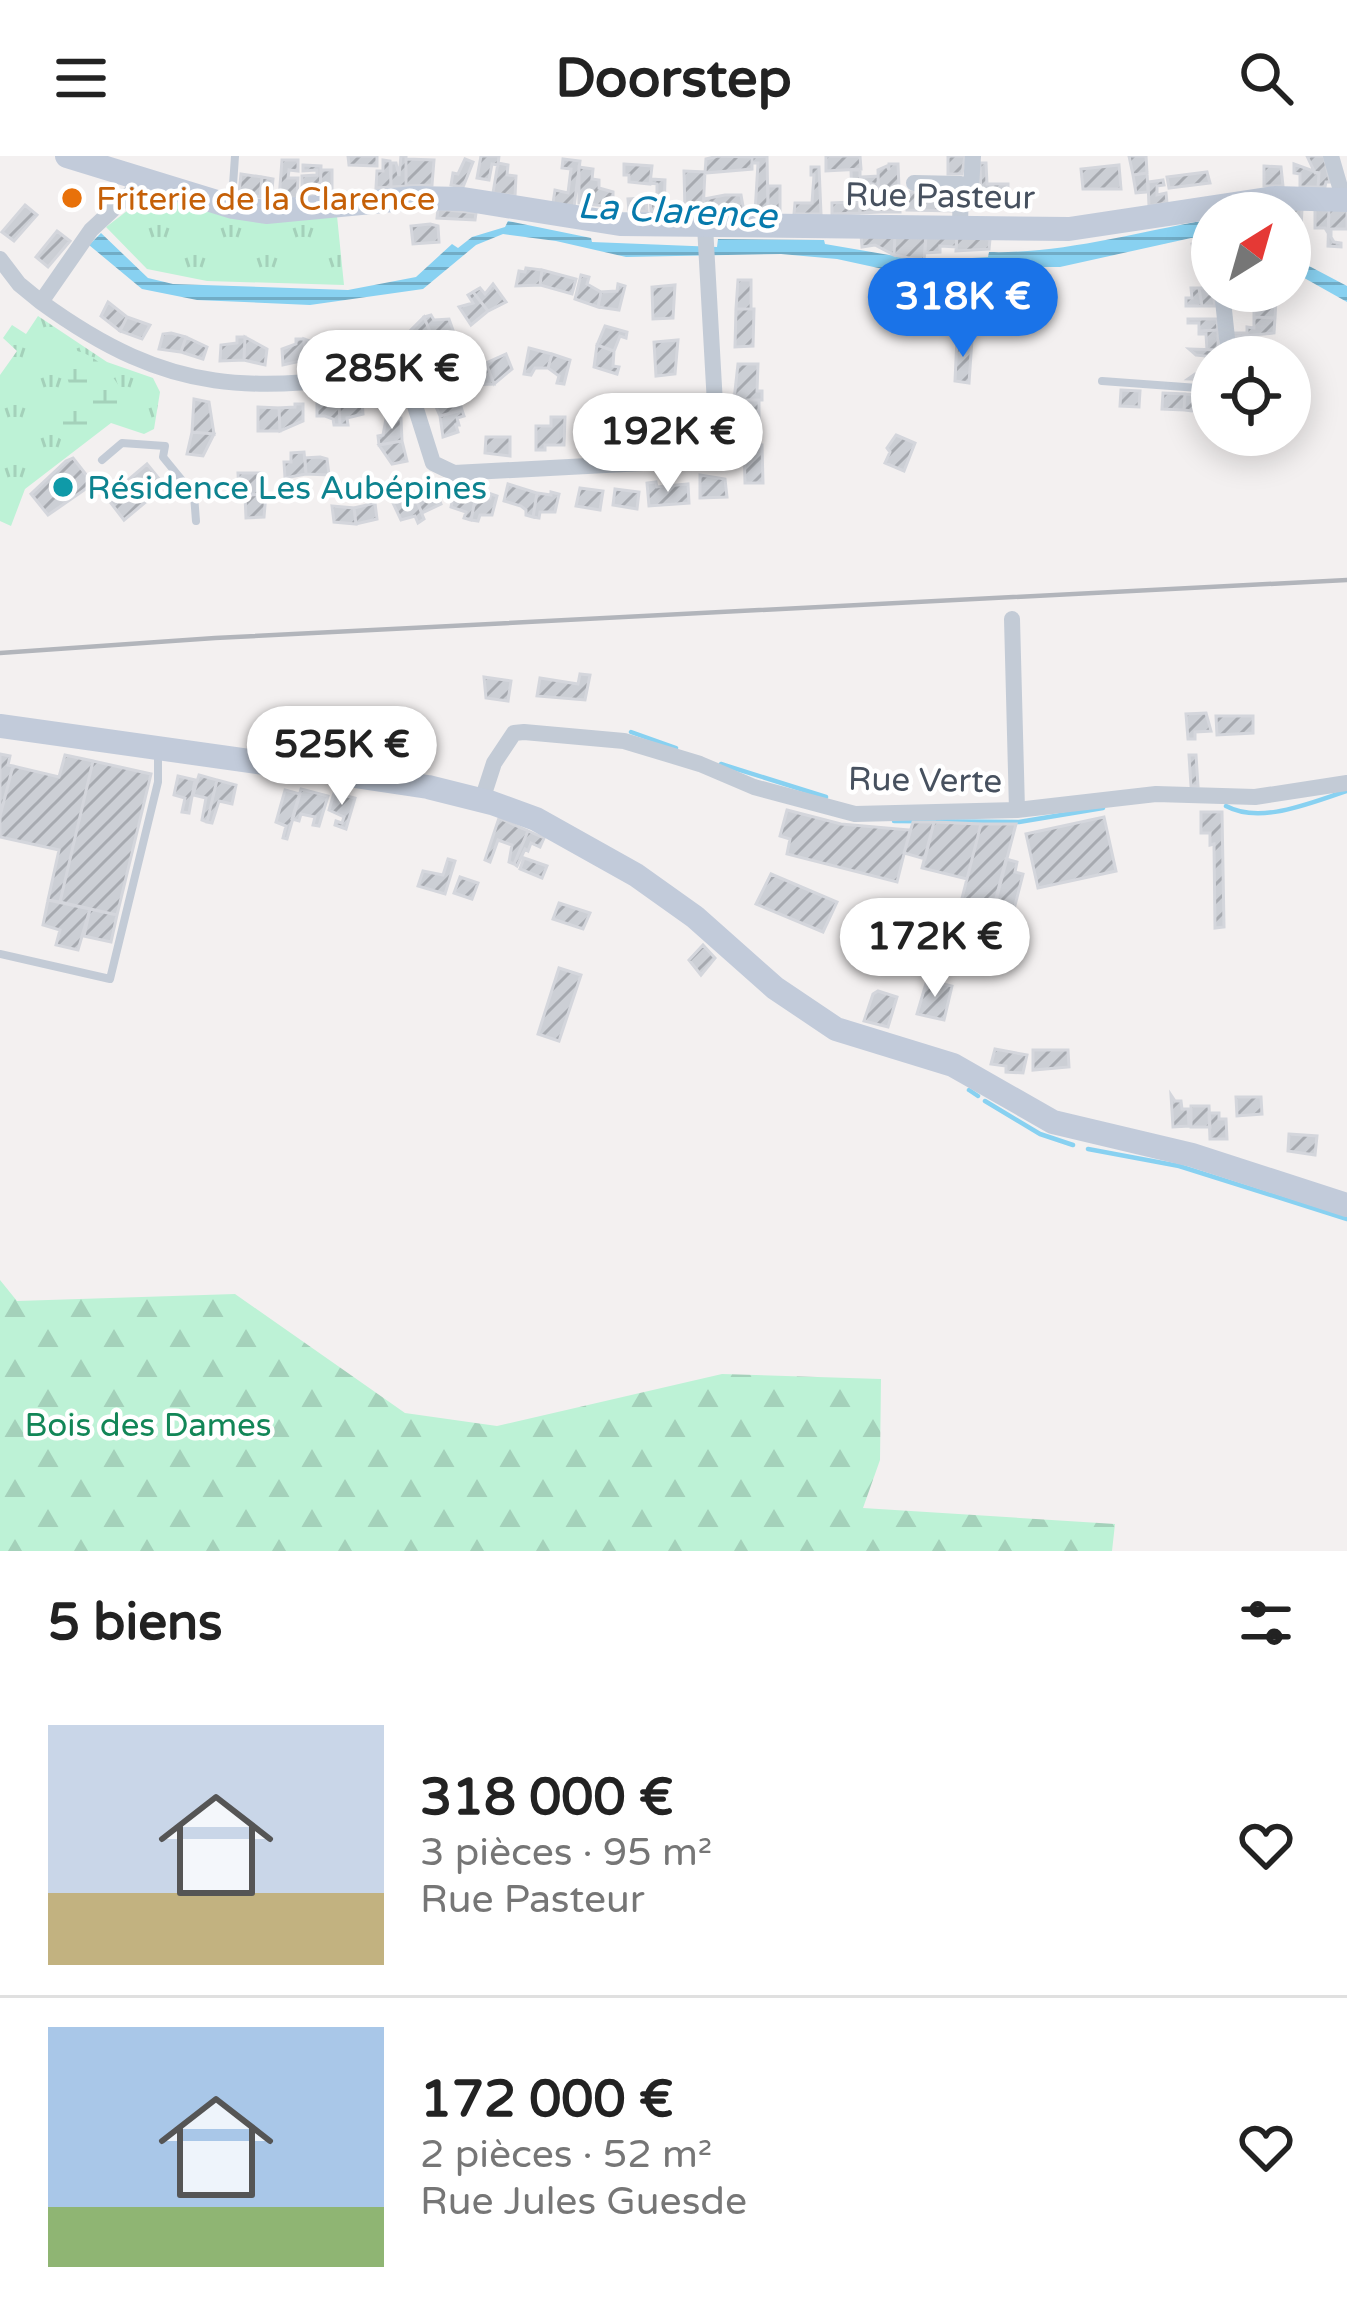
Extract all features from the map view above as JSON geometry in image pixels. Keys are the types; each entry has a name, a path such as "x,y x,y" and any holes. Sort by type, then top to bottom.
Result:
{"street":[{"name":"Rue Pasteur","path":"67,156 125,168 232,208 281,211 449,199 706,241 965,226 1069,229 1191,213"},
{"path":"965,226 973,156"},
{"path":"1331,156 1342,200"},
{"path":"41,302 91,230 136,187 125,168"},
{"path":"914,183 961,184 965,226"},
{"name":"Rue Pasteur","path":"1311,199 1342,200"},
{"path":"0,259 41,302 112,348 181,375 214,382 299,385 404,371 433,463 454,473 681,460 699,453 711,440 716,422 706,241"},
{"path":"1012,619 1017,810"},
{"path":"0,726 428,787 536,819 637,874 695,917 775,988 836,1029 953,1065 1053,1122 1192,1155 1347,1205"},
{"name":"Rue Verte","path":"482,800 509,738 542,733 624,741 700,764 754,787 856,814 1017,810 1156,794 1287,795 1347,782"}],"lane":[{"path":"232,208 235,156"},
{"path":"1102,381 1191,387"},
{"path":"102,460 122,443 165,446 164,457 194,495 196,521"},
{"path":"0,954 110,979 158,782 158,748"}],"green space":[{"path":"148,195 226,215 337,216 344,285 207,281 147,269 106,227"},
{"path":"38,316 107,362 153,378 160,392 154,429 144,434 111,423 25,489 11,526 0,521 0,375 17,351 3,338 12,325 26,334"},
{"path":"68,350 101,364 124,395 102,427 67,444 51,432 72,395 62,358"},
{"name":"Bois des Dames","path":"0,1280 17,1301 235,1294 405,1413 497,1426 722,1374 881,1379 880,1460 863,1508 1115,1524 1112,1551 0,1551"}],"water":[{"path":"508,221 591,238 592,242 717,247 718,239 824,240 825,244 924,261 1070,246 1191,223 1191,238 1060,267 1003,267 956,275 906,274 837,259 781,254 626,257 503,234 476,245 423,289 310,305 197,300 142,289 89,245 101,233 148,278 173,284 348,290 416,277 452,244 458,248 472,237 505,227"},
{"path":"1311,267 1347,286 1347,302 1311,282"}],"building":[{"path":"348,156 377,156 377,166 349,165"},
{"path":"401,156 406,156 406,186 391,187 391,163 396,163 399,176"},
{"path":"481,156 499,156 489,180 477,178"},
{"path":"767,156 768,213 755,213 758,163 752,163 752,157"},
{"path":"826,156 860,156 861,169 826,171"},
{"path":"948,156 965,156 962,174 948,174"},
{"path":"1129,156 1146,156 1147,173 1133,175"},
{"path":"1307,156 1324,156 1330,182 1325,187 1318,187 1319,173"},
{"path":"752,157 752,169 705,173 706,159"},
{"path":"406,159 434,160 432,185 406,186"},
{"path":"465,159 473,162 463,187 451,185 453,173 458,174"},
{"path":"563,159 580,161 574,207 553,203 555,190 568,193 571,169 562,168"},
{"path":"282,160 298,160 298,171 289,170 288,178 298,178 297,198 279,199"},
{"path":"383,160 390,161 391,187 376,188 377,171 383,171"},
{"path":"498,163 508,165 507,175 516,176 515,196 493,193"},
{"path":"980,163 986,163 987,184 1008,184 1008,197 981,198"},
{"path":"624,164 652,166 650,184 629,182"},
{"path":"889,164 898,164 900,212 879,212 878,170 887,166 889,170"},
{"path":"1294,164 1319,173 1318,187 1300,187"},
{"path":"303,165 321,166 320,195 302,197 302,176 317,175 317,170 303,171"},
{"path":"1119,165 1121,189 1083,189 1081,169"},
{"path":"1264,166 1281,167 1283,186 1264,186"},
{"path":"579,167 593,169 592,179 599,180 599,188 613,192 613,207 579,203"},
{"path":"811,167 819,167 821,214 794,214 795,203 812,203"},
{"path":"321,170 332,170 332,195 320,195"},
{"path":"851,170 860,170 860,202 852,202"},
{"path":"684,171 705,172 703,211 685,211"},
{"path":"1207,172 1210,183 1169,188 1167,177"},
{"path":"1147,173 1148,192 1136,193 1133,175"},
{"path":"241,174 262,177 260,197 239,193"},
{"path":"878,176 879,212 860,213 859,200 870,196 873,184 863,182 863,177"},
{"path":"262,177 273,179 271,199 260,197"},
{"path":"651,179 665,180 664,211 651,211 650,198 657,198 657,184"},
{"path":"1163,180 1157,195 1166,193 1167,203 1149,206 1148,182"},
{"path":"768,186 780,186 780,213 768,213"},
{"path":"907,192 943,192 956,197 956,211 907,210"},
{"path":"741,195 744,212 703,211 704,199"},
{"path":"646,198 647,211 629,212 628,199"},
{"path":"860,202 860,213 832,214 832,203"},
{"path":"25,205 37,215 14,241 2,232"},
{"path":"438,209 476,213 475,220 437,218"},
{"path":"1315,209 1329,209 1328,233 1315,228"},
{"path":"1329,209 1347,210 1347,229 1331,229 1331,237 1341,247 1328,246"},
{"path":"411,226 438,226 439,242 413,244"},
{"path":"57,231 70,241 48,267 36,257"},
{"path":"895,234 894,255 875,245 862,247 861,235"},
{"path":"895,234 926,234 924,261 894,255"},
{"path":"926,234 957,236 956,247 940,246 940,252 925,253"},
{"path":"957,236 990,239 989,249 956,251"},
{"path":"542,270 540,285 516,286 519,271"},
{"path":"542,270 576,279 572,294 540,285"},
{"path":"581,275 589,277 587,284 601,292 598,307 575,299"},
{"path":"738,280 751,280 751,309 736,309"},
{"path":"913,283 941,287 937,324 910,322"},
{"path":"493,284 506,302 488,311 473,292 480,288 485,294"},
{"path":"618,284 625,286 619,310 598,307 601,292 617,291"},
{"path":"675,285 673,318 653,319 652,287"},
{"path":"473,292 488,311 471,325 459,307 473,303 468,295"},
{"path":"108,302 127,317 120,331 101,316"},
{"path":"736,309 754,309 753,346 735,347"},
{"path":"1254,312 1275,312 1275,318 1254,317"},
{"path":"431,315 434,320 449,319 454,333 433,339 424,317"},
{"path":"127,317 150,325 142,339 120,331"},
{"path":"424,317 433,339 413,349 408,333"},
{"path":"1254,317 1275,318 1274,333 1232,336 1247,333 1247,327 1254,328"},
{"path":"1188,319 1217,319 1218,330 1199,331 1199,323 1188,323"},
{"path":"605,326 627,332 614,351 597,345"},
{"path":"1218,330 1218,336 1206,336 1199,331"},
{"path":"377,333 377,339 394,341 396,356 372,356 369,335"},
{"path":"163,334 186,337 181,352 159,349"},
{"path":"363,335 369,335 372,356 351,362 349,346 364,341"},
{"path":"186,337 207,347 203,359 181,352"},
{"path":"237,337 245,337 244,360 220,361 221,345 237,343"},
{"path":"245,337 267,349 265,365 244,360"},
{"path":"957,338 972,339 969,383 955,381"},
{"path":"296,339 304,339 305,360 283,365 282,349 296,344"},
{"path":"304,339 326,347 327,363 305,360"},
{"path":"678,340 675,374 656,376 654,342"},
{"path":"597,345 614,351 617,374 594,367"},
{"path":"529,348 552,354 548,368 524,374"},
{"path":"506,354 512,369 494,384 486,363"},
{"path":"552,354 570,360 564,384 557,383 559,376 548,368"},
{"path":"486,363 494,384 469,385 463,368"},
{"path":"738,364 758,364 757,391 762,391 762,400 734,400"},
{"path":"446,389 453,402 459,400 462,410 440,416 430,393"},
{"path":"1121,390 1140,391 1139,407 1120,406"},
{"path":"1163,393 1185,394 1184,410 1162,409"},
{"path":"1185,394 1191,394 1191,411 1184,410"},
{"path":"689,395 689,422 665,424 671,396"},
{"path":"362,398 363,414 340,425 339,403"},
{"path":"194,399 209,402 214,434 192,432"},
{"path":"740,400 759,400 759,435 738,435"},
{"path":"317,401 339,403 340,425 317,416"},
{"path":"303,404 303,421 280,431 279,408"},
{"path":"600,406 633,410 634,427 599,429"},
{"path":"258,407 279,408 280,431 258,431"},
{"path":"462,410 458,432 443,437 440,416"},
{"path":"551,417 565,417 564,445 536,450 536,426 551,426"},
{"path":"401,418 402,441 379,445 386,419"},
{"path":"192,432 214,434 203,456 187,454"},
{"path":"896,435 915,443 904,471 885,463 887,448"},
{"path":"486,437 510,437 510,456 485,453"},
{"path":"402,441 407,461 392,464 379,445"},
{"path":"744,445 762,445 763,483 745,483"},
{"path":"304,452 306,474 285,478 284,462 291,462 291,453"},
{"name":"Résidence Les Aubépines","path":"73,458 91,481 48,515 31,494"},
{"path":"305,458 327,459 329,475 306,474"},
{"name":"Résidence Les Aubépines","path":"147,464 165,486 124,520 107,498"},
{"path":"238,473 262,473 266,494 239,496"},
{"path":"700,475 725,479 727,497 700,498"},
{"path":"656,482 657,487 688,484 689,503 649,506 647,483"},
{"path":"508,484 537,493 533,517 521,506 504,501"},
{"path":"433,486 441,504 422,513 415,497"},
{"path":"455,488 476,495 471,520 464,518 466,512 451,507"},
{"path":"580,488 603,491 600,510 576,506"},
{"path":"615,489 639,492 637,509 613,505"},
{"path":"537,493 559,494 555,512 533,517"},
{"path":"266,494 264,517 246,518 245,495"},
{"path":"476,495 490,498 497,496 492,515 471,520"},
{"path":"415,497 424,519 418,523 415,516 401,520 393,503"},
{"path":"375,503 377,519 356,524 354,508"},
{"path":"332,506 354,508 356,524 334,522"},
{"path":"580,674 590,675 585,700 537,696 540,678 578,684"},
{"path":"484,677 511,681 508,701 486,698"},
{"path":"1206,713 1211,731 1195,732 1195,739 1188,739 1186,714"},
{"path":"1216,716 1253,716 1253,733 1217,735"},
{"path":"0,754 10,756 8,765 13,766 0,816"},
{"path":"65,755 93,761 60,902 48,900 59,850 0,837 0,816 13,766 59,777"},
{"path":"1189,755 1196,755 1198,786 1191,786"},
{"path":"93,761 151,774 117,915 60,902"},
{"path":"199,775 217,780 207,822 202,820 206,798 193,795"},
{"path":"178,776 195,780 189,813 182,812 185,798 174,795"},
{"path":"217,780 236,785 232,804 219,801 212,823 207,822"},
{"path":"301,789 328,796 319,826 313,825 315,817 301,814 299,821 292,819"},
{"path":"285,790 300,794 287,839 283,838 286,826 276,822"},
{"path":"334,793 355,798 346,829 335,825 344,817 329,810"},
{"path":"787,810 841,824 910,830 897,882 787,854 790,839 780,836"},
{"path":"1201,812 1222,812 1224,927 1215,928 1214,844 1210,845 1210,833 1201,833"},
{"path":"1104,817 1116,871 1038,888 1026,834"},
{"path":"499,818 528,831 514,864 509,862 512,845 498,840 490,862 485,860"},
{"path":"913,822 934,822 925,859 904,853"},
{"path":"934,822 981,824 967,879 922,868"},
{"path":"981,824 1016,824 977,973 945,965"},
{"path":"528,831 544,838 540,847 531,843 525,849 517,866 514,864"},
{"path":"524,858 547,866 542,878 520,869"},
{"path":"448,859 455,861 445,894 418,886 423,871 443,875"},
{"path":"1006,859 1017,862 1015,872 1023,874 1012,917 1003,915 999,928 989,925"},
{"path":"771,874 837,902 823,932 756,904"},
{"path":"460,877 478,883 472,899 454,893"},
{"path":"48,900 90,909 78,950 56,945 60,930 43,925"},
{"path":"559,903 590,913 583,929 553,919"},
{"path":"90,909 117,915 111,942 84,936"},
{"path":"703,945 715,958 701,975 689,960"},
{"path":"559,968 581,975 559,1041 538,1034"},
{"path":"927,980 952,986 944,1020 917,1014"},
{"path":"878,991 897,997 888,1027 864,1021"},
{"path":"995,1049 1027,1055 1023,1073 1006,1072 1006,1066 991,1064"},
{"path":"1033,1050 1068,1050 1069,1067 1033,1070"},
{"path":"1171,1095 1181,1101 1182,1109 1188,1109 1189,1126 1173,1127"},
{"path":"1236,1097 1261,1097 1262,1114 1237,1116"},
{"path":"1191,1106 1209,1106 1210,1127 1191,1127"},
{"path":"1209,1113 1226,1119 1227,1139 1210,1139"},
{"path":"1289,1134 1317,1136 1315,1155 1288,1151"}],"waterway":[{"path":"631,732 676,748"},
{"path":"721,764 826,797"},
{"path":"1226,806 1270,813 1347,791"},
{"path":"894,821 1019,822 1103,808"},
{"path":"969,1090 978,1096"},
{"path":"985,1101 1040,1134 1073,1145"},
{"path":"1088,1149 1179,1166 1347,1219"}],"railway":[{"path":"0,653 1347,580"}],"place":[{"name":"Friterie de la Clarence","path":"72,198"},
{"name":"Résidence Les Aubépines","path":"63,487"}],"water label":[{"name":"La Clarence","path":"677,210"}]}
